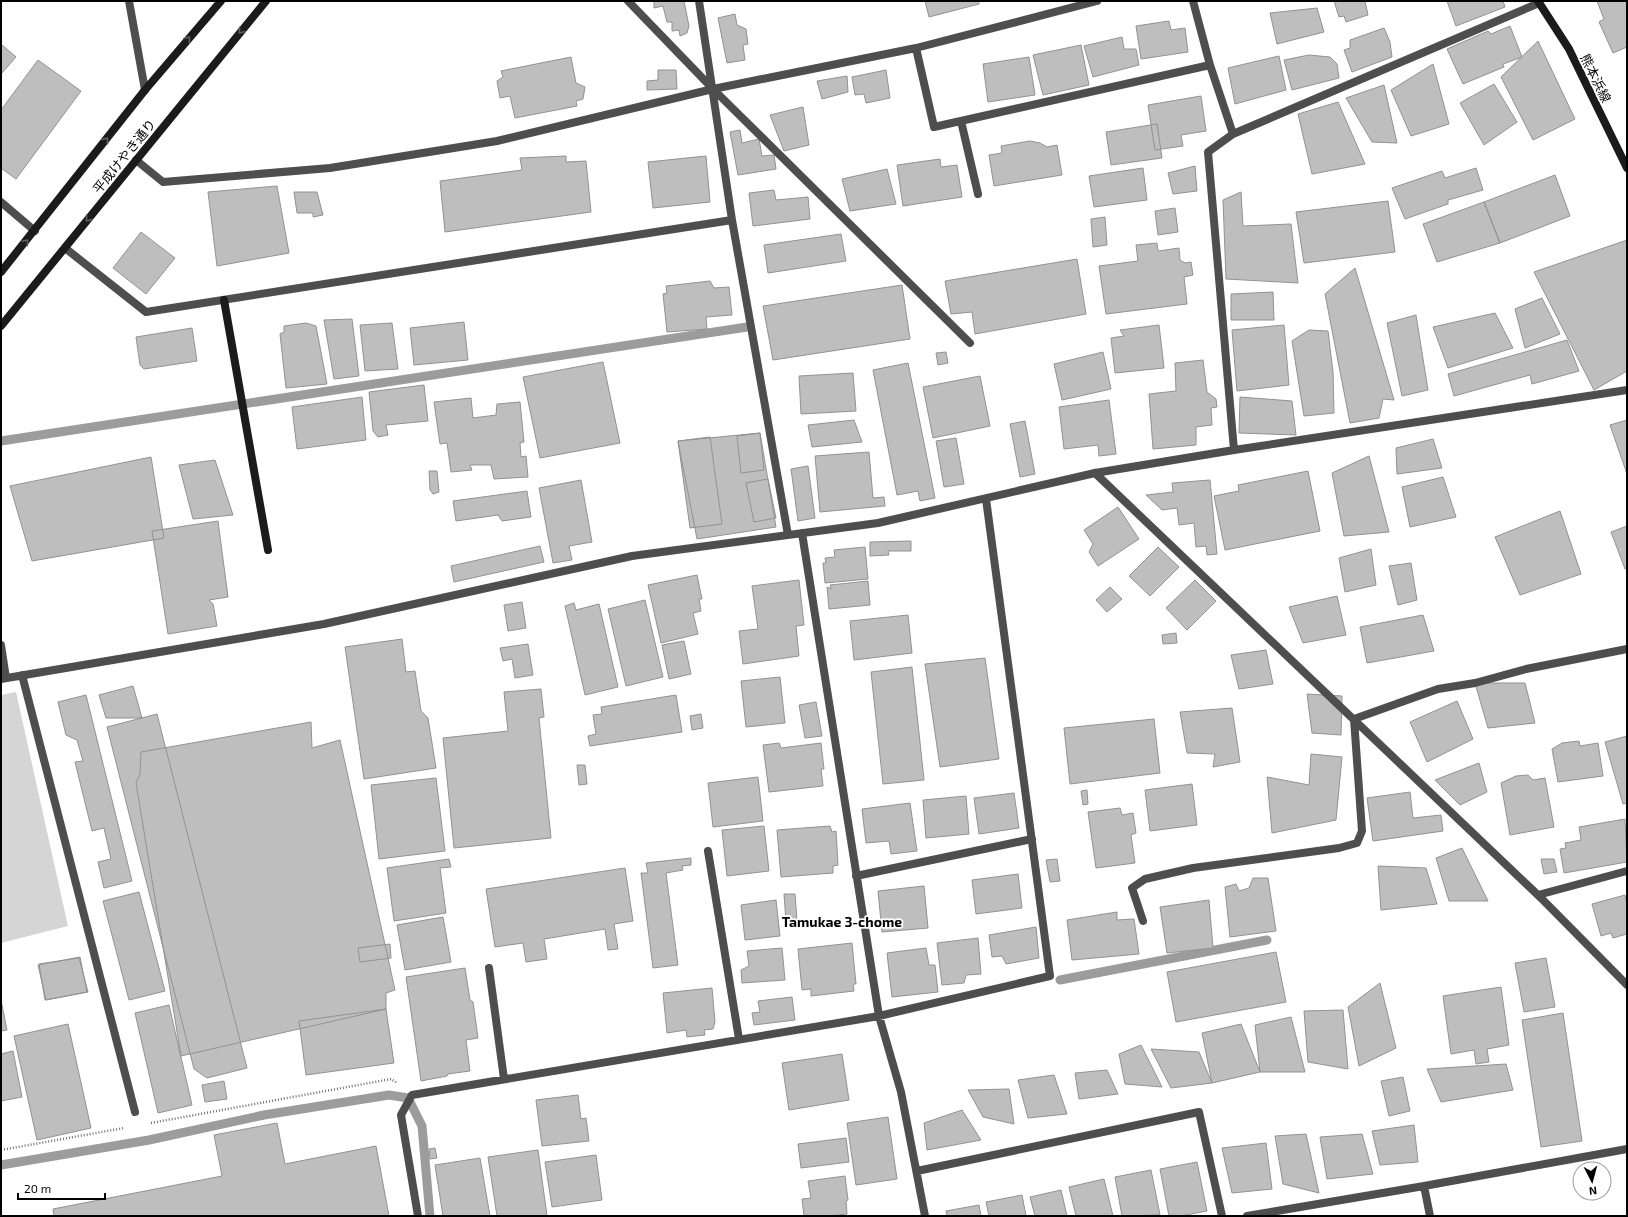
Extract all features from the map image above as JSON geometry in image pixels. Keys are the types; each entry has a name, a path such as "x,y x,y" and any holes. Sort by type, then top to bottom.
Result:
{"street":[{"path":"129,1 145,90"},
{"name":"平成けやき通り","path":"1,272 35,231 145,90 220,1"},
{"name":"平成けやき通り","path":"1,326 266,1"},
{"path":"628,1 713,89 970,343"},
{"path":"699,1 732,220 788,535"},
{"path":"136,160 163,182 330,168 496,141 713,89 916,48 1098,1"},
{"path":"1193,1 1210,65 1233,134"},
{"path":"1234,450 1208,152 1233,134 1539,2"},
{"name":"熊本浜線","path":"1539,2 1569,49 1627,168"},
{"path":"916,48 934,127 1210,65"},
{"path":"961,121 978,194"},
{"path":"1,202 35,231"},
{"path":"65,248 146,312 732,220"},
{"path":"224,300 268,550"},
{"path":"1,645 3,679 324,624 632,556 878,524 1095,473 1234,450 1627,390"},
{"path":"1095,473 1538,895 1627,985"},
{"path":"418,1216 401,1115 412,1095 879,1016 1050,976 986,499"},
{"path":"802,533 879,1016 901,1092 925,1216"},
{"path":"1354,719 1438,689 1475,683 1526,668 1627,649"},
{"path":"22,675 134,1112"},
{"path":"1143,921 1132,888 1145,878 1193,868 1338,848 1357,843 1362,831 1354,719"},
{"path":"856,876 1032,839"},
{"path":"708,851 739,1039"},
{"path":"1538,895 1627,871"},
{"path":"489,968 504,1079"},
{"path":"917,1171 1198,1112 1222,1216"},
{"path":"1247,1216 1627,1149"},
{"path":"1424,1186 1430,1216"}],"path":[{"path":"149,1123 391,1079 412,1095"},
{"path":"1,1150 126,1127"}],"shaded area":[{"path":"16,692 68,926 1,943 1,695"}],"building":[{"path":"654,1 684,1 689,26 687,33 680,36 679,30 672,31 672,22 667,22 663,6 654,8"},
{"path":"925,1 979,1 979,4 929,17"},
{"path":"1334,1 1365,1 1368,15 1346,22 1344,16 1339,17"},
{"path":"1447,1 1503,1 1505,7 1456,26"},
{"path":"1597,1 1627,1 1627,47 1613,53 1599,22 1604,19"},
{"path":"1317,8 1324,32 1277,44 1270,13"},
{"path":"735,14 737,25 746,29 748,44 743,45 745,60 727,63 718,18"},
{"path":"1169,21 1171,30 1185,28 1188,52 1141,59 1136,26"},
{"path":"1510,26 1522,57 1503,64 1504,67 1463,84 1447,49 1488,31 1491,34"},
{"path":"1384,28 1390,42 1392,57 1352,72 1344,50 1350,48 1350,40"},
{"path":"1122,37 1124,49 1136,49 1139,65 1093,77 1084,46"},
{"path":"1538,41 1575,119 1533,140 1501,77"},
{"path":"1,44 16,57 1,74"},
{"path":"1081,45 1089,85 1043,95 1033,55"},
{"path":"1309,55 1330,57 1337,64 1339,78 1292,90 1284,60"},
{"path":"1279,56 1286,90 1235,104 1228,68"},
{"path":"571,57 576,83 585,87 583,99 576,101 577,106 515,118 510,96 500,98 497,81 503,77 501,71"},
{"path":"1029,57 1035,95 988,102 983,64"},
{"path":"38,60 81,91 16,179 1,168 1,110"},
{"path":"1433,64 1449,124 1411,136 1391,90"},
{"path":"658,70 676,70 677,89 647,90 647,81 658,80"},
{"path":"886,70 890,98 866,103 864,94 855,95 852,77"},
{"path":"847,76 848,92 822,99 817,81"},
{"path":"1494,84 1517,122 1484,145 1460,103"},
{"path":"1384,85 1397,143 1372,142 1346,98"},
{"path":"1201,96 1206,131 1181,135 1183,146 1155,150 1148,105"},
{"path":"1338,102 1365,164 1312,174 1298,114"},
{"path":"803,107 809,145 784,151 770,115"},
{"path":"1157,124 1162,158 1111,165 1106,132"},
{"path":"740,130 742,143 759,139 762,156 774,155 776,169 738,175 730,132"},
{"path":"1030,141 1040,143 1047,147 1057,145 1062,175 994,186 989,155 1002,153 1001,146"},
{"path":"566,156 566,162 586,161 591,212 445,232 440,181 522,170 520,158"},
{"path":"706,156 710,202 653,208 648,162"},
{"path":"940,159 941,167 957,165 962,197 903,206 897,165"},
{"path":"1195,166 1197,191 1173,194 1168,173"},
{"path":"1143,168 1147,200 1094,207 1089,176"},
{"path":"1476,168 1483,190 1448,200 1448,204 1405,219 1392,188 1442,171 1445,178"},
{"path":"887,169 896,204 850,211 842,179"},
{"path":"1555,175 1570,216 1500,243 1484,202"},
{"path":"277,186 289,253 217,266 208,192"},
{"path":"774,190 776,200 808,197 810,219 753,226 749,193"},
{"path":"294,192 317,192 323,215 313,217 313,213 297,213"},
{"path":"1241,192 1243,226 1291,224 1298,283 1226,279 1223,200"},
{"path":"1388,201 1395,252 1304,263 1296,212"},
{"path":"1484,202 1500,243 1437,262 1423,224"},
{"path":"1175,208 1178,232 1158,235 1155,211"},
{"path":"1105,217 1107,245 1093,247 1091,219"},
{"path":"141,232 175,258 146,294 113,268"},
{"path":"841,234 846,261 768,273 764,245"},
{"path":"1627,240 1627,371 1594,390 1534,272"},
{"path":"1157,243 1158,251 1179,248 1180,260 1185,263 1191,262 1193,275 1184,277 1187,304 1106,314 1099,266 1138,261 1136,245"},
{"path":"1077,259 1086,314 975,334 972,312 951,314 945,281"},
{"path":"1355,268 1394,400 1383,399 1379,418 1350,423 1325,294"},
{"path":"710,281 714,288 729,287 732,315 706,317 707,329 667,332 663,294 667,293 666,286"},
{"path":"902,285 910,339 773,360 763,306"},
{"path":"1273,292 1274,320 1231,320 1231,294"},
{"path":"1542,298 1560,334 1525,348 1515,309"},
{"path":"1495,313 1513,348 1448,368 1433,327"},
{"path":"1416,315 1428,390 1402,396 1387,323"},
{"path":"352,319 359,376 334,379 324,320"},
{"path":"464,322 468,360 414,365 410,328"},
{"path":"306,323 316,326 327,384 286,388 280,334 284,332 284,326"},
{"path":"392,323 398,369 365,371 360,325"},
{"path":"1159,325 1164,368 1115,373 1111,338 1124,336 1120,330"},
{"path":"1284,325 1289,385 1237,391 1232,330"},
{"path":"192,328 197,361 144,369 140,365 136,337"},
{"path":"1309,330 1328,331 1333,372 1334,413 1304,416 1292,341"},
{"path":"1567,340 1579,371 1532,384 1530,375 1454,396 1448,374"},
{"path":"946,352 948,363 938,365 936,353"},
{"path":"1103,352 1111,389 1062,400 1054,364"},
{"path":"1203,360 1207,392 1216,399 1217,407 1211,408 1212,425 1196,427 1196,445 1153,449 1149,394 1176,391 1175,363"},
{"path":"603,362 620,443 540,458 523,377"},
{"path":"908,363 935,498 920,501 918,491 897,495 873,370"},
{"path":"853,373 856,411 801,414 799,376"},
{"path":"980,376 990,426 933,438 923,387"},
{"path":"424,385 428,421 386,425 388,435 378,437 373,431 369,392"},
{"path":"362,397 366,440 297,449 292,407"},
{"path":"1240,397 1292,401 1296,435 1239,433"},
{"path":"471,398 473,418 496,415 497,404 520,402 524,442 520,443 521,457 526,456 528,477 494,479 491,465 470,465 472,470 451,472 447,443 440,444 434,402"},
{"path":"1109,400 1116,454 1099,456 1098,445 1064,449 1059,407"},
{"path":"854,420 862,442 812,447 808,425"},
{"path":"1627,420 1627,474 1610,425"},
{"path":"1025,421 1035,474 1020,477 1010,424"},
{"path":"760,433 764,470 741,473 737,436"},
{"path":"760,433 776,527 697,539 678,441"},
{"path":"710,437 722,524 690,528 678,441"},
{"path":"956,438 964,484 944,487 936,441"},
{"path":"1433,439 1442,468 1397,474 1396,448"},
{"path":"869,452 873,498 884,497 885,506 820,512 815,456"},
{"path":"1369,456 1389,532 1344,536 1332,473"},
{"path":"151,457 164,538 32,561 10,486"},
{"path":"215,460 233,515 193,519 179,465"},
{"path":"808,466 815,518 798,521 791,469"},
{"path":"429,471 437,471 439,492 433,494 430,490"},
{"path":"1308,471 1320,531 1225,550 1214,496 1239,491 1238,485"},
{"path":"1443,477 1456,517 1410,527 1402,487"},
{"path":"768,479 776,518 754,522 746,483"},
{"path":"581,480 592,542 569,546 572,560 553,563 539,488"},
{"path":"1210,480 1217,554 1207,555 1206,546 1196,547 1194,523 1179,525 1177,508 1162,510 1146,495 1173,492 1172,483"},
{"path":"527,491 531,517 502,521 498,515 456,521 453,501"},
{"path":"1118,507 1139,539 1098,566 1089,552 1093,544 1084,530"},
{"path":"1560,511 1581,574 1520,595 1495,537"},
{"path":"218,521 228,597 209,600 213,604 217,626 168,634 152,531"},
{"path":"1627,526 1627,569 1625,569 1611,532"},
{"path":"911,541 911,551 888,551 889,555 870,556 870,542"},
{"path":"540,546 544,562 454,582 451,566"},
{"path":"865,547 868,579 825,583 823,563 826,563 825,558 835,557 834,550"},
{"path":"1158,547 1179,567 1150,596 1129,576"},
{"path":"1371,549 1376,585 1345,592 1339,558"},
{"path":"1411,563 1417,600 1398,605 1389,566"},
{"path":"697,575 702,599 699,599 701,611 693,613 698,634 661,643 648,585"},
{"path":"799,580 804,625 796,626 799,656 743,664 739,631 758,629 752,586"},
{"path":"1195,580 1216,601 1187,630 1166,608"},
{"path":"868,581 870,605 829,609 827,587 831,589 830,585"},
{"path":"1110,587 1122,599 1107,612 1096,600"},
{"path":"1337,596 1346,635 1303,643 1289,607"},
{"path":"645,600 663,677 626,686 608,609"},
{"path":"522,602 526,628 508,631 504,605"},
{"path":"574,603 576,610 599,604 618,687 585,695 565,606"},
{"path":"908,615 912,653 854,660 850,621"},
{"path":"1423,615 1434,651 1367,663 1360,627"},
{"path":"1176,633 1177,643 1163,644 1162,635"},
{"path":"402,639 406,672 415,671 421,711 428,718 436,768 364,779 345,647"},
{"path":"684,641 691,674 669,679 662,645"},
{"path":"528,644 533,675 515,678 512,659 503,661 500,648"},
{"path":"1266,650 1273,684 1239,689 1231,655"},
{"path":"985,658 999,759 940,767 925,664"},
{"path":"912,667 924,780 883,784 871,672"},
{"path":"780,677 785,723 746,727 741,681"},
{"path":"1475,683 1525,683 1535,723 1488,728"},
{"path":"133,686 142,718 106,718 99,695"},
{"path":"541,689 544,717 539,718 551,838 454,848 443,738 508,731 504,692"},
{"path":"1307,694 1342,696 1341,735 1312,733"},
{"path":"86,695 132,881 104,888 98,862 111,859 104,828 92,831 75,762 83,761 77,740 66,735 58,702"},
{"path":"676,695 682,732 590,746 588,736 596,734 593,715 602,714 601,707"},
{"path":"1457,701 1473,739 1427,762 1410,722"},
{"path":"816,702 822,736 805,738 799,705"},
{"path":"1232,708 1240,762 1213,767 1215,754 1187,753 1180,712"},
{"path":"157,714 247,1068 207,1078 194,1069 107,727"},
{"path":"701,714 703,728 692,730 690,716"},
{"path":"1154,719 1160,773 1070,784 1064,728"},
{"path":"311,722 312,748 340,740 395,990 386,993 386,1009 181,1056 136,783 140,774 141,752"},
{"path":"1627,736 1627,803 1623,804 1605,742"},
{"path":"1579,741 1580,746 1598,743 1603,776 1558,782 1552,749 1562,743"},
{"path":"779,743 781,748 821,743 824,769 821,769 823,786 769,792 763,745"},
{"path":"1311,754 1342,757 1336,820 1272,833 1267,777 1309,785"},
{"path":"1479,763 1487,792 1460,805 1435,780"},
{"path":"577,765 585,765 587,784 579,785"},
{"path":"1528,775 1533,780 1545,778 1554,827 1510,835 1501,783 1516,776"},
{"path":"758,777 763,821 713,827 708,783"},
{"path":"436,778 445,851 379,859 371,785"},
{"path":"1192,784 1197,825 1150,831 1145,790"},
{"path":"1087,790 1088,804 1083,805 1081,791"},
{"path":"1410,792 1413,818 1441,815 1443,831 1373,841 1367,798"},
{"path":"1014,793 1019,828 979,834 974,798"},
{"path":"966,796 969,834 926,838 923,800"},
{"path":"910,803 917,851 891,854 889,841 866,843 862,809"},
{"path":"1120,808 1122,815 1133,813 1136,833 1131,835 1135,863 1096,868 1088,812"},
{"path":"1625,819 1627,862 1564,873 1560,849 1566,848 1565,843 1581,840 1579,827"},
{"path":"764,826 769,871 727,876 722,830"},
{"path":"830,826 832,832 836,831 838,865 833,866 833,873 781,877 777,830"},
{"path":"1462,848 1488,901 1449,901 1436,858"},
{"path":"691,858 691,865 682,866 683,870 666,873 678,965 653,968 641,873 648,873 646,863"},
{"path":"449,859 451,867 440,868 446,913 394,921 387,868"},
{"path":"1057,859 1060,881 1050,882 1046,860"},
{"path":"1541,859 1554,859 1557,872 1544,874"},
{"path":"1378,866 1426,868 1437,904 1381,910"},
{"path":"625,868 633,921 614,924 618,949 608,950 605,929 544,939 547,959 526,962 523,943 495,947 486,889"},
{"path":"1018,874 1022,908 976,914 972,880"},
{"path":"1253,878 1268,878 1276,931 1230,937 1225,887 1236,884 1239,891 1249,888"},
{"path":"924,886 928,928 882,932 878,891"},
{"path":"139,892 165,991 129,1000 103,901"},
{"path":"784,894 795,894 797,920 786,922"},
{"path":"1625,895 1627,904 1627,934 1613,938 1611,933 1601,936 1592,904"},
{"path":"776,900 780,936 745,940 741,905"},
{"path":"1209,900 1213,948 1167,953 1160,907"},
{"path":"1117,912 1117,920 1134,919 1139,954 1072,960 1067,920"},
{"path":"443,917 451,962 405,970 397,925"},
{"path":"1036,927 1039,958 1006,964 1002,956 992,957 989,935"},
{"path":"978,938 981,974 966,975 964,983 942,985 937,943"},
{"path":"852,943 856,984 853,984 854,991 811,996 811,989 802,990 798,949"},
{"path":"390,944 391,958 360,962 358,948"},
{"path":"782,948 785,980 742,983 741,970 749,966 747,951"},
{"path":"926,948 929,965 935,965 938,992 892,997 887,953"},
{"path":"1276,952 1286,1002 1176,1022 1167,972"},
{"path":"80,957 87,992 46,1000 38,965"},
{"path":"79,958 88,992 45,1000 39,964"},
{"path":"1546,958 1555,1007 1524,1012 1515,963"},
{"path":"465,968 470,1000 473,1002 478,1038 466,1040 470,1071 448,1074 447,1076 421,1081 406,977"},
{"path":"1380,983 1396,1048 1359,1066 1348,1007"},
{"path":"1501,987 1509,1045 1487,1049 1489,1062 1476,1064 1474,1050 1451,1054 1443,996"},
{"path":"712,988 715,1022 713,1029 704,1030 705,1035 687,1037 686,1030 667,1033 663,993"},
{"path":"792,997 795,1020 754,1025 752,1013 760,1012 758,1001"},
{"path":"1,1000 7,1030 1,1031"},
{"path":"169,1005 192,1105 158,1113 135,1013"},
{"path":"386,1009 394,1063 306,1075 299,1021"},
{"path":"1343,1010 1348,1069 1308,1062 1304,1011"},
{"path":"1563,1013 1582,1141 1541,1147 1522,1020"},
{"path":"1291,1017 1305,1072 1260,1072 1255,1025"},
{"path":"68,1024 91,1128 37,1140 14,1036"},
{"path":"1241,1024 1260,1072 1212,1083 1202,1033"},
{"path":"1141,1045 1162,1087 1125,1084 1119,1054"},
{"path":"1151,1049 1199,1052 1212,1083 1171,1088"},
{"path":"13,1051 22,1097 1,1101 1,1054"},
{"path":"842,1054 849,1100 789,1110 782,1063"},
{"path":"1506,1064 1513,1090 1441,1102 1427,1069"},
{"path":"1107,1070 1118,1094 1079,1099 1075,1073"},
{"path":"1054,1075 1067,1114 1028,1118 1018,1080"},
{"path":"1403,1077 1410,1111 1389,1116 1381,1081"},
{"path":"224,1081 227,1099 205,1102 202,1085"},
{"path":"1009,1089 1014,1124 983,1117 968,1090"},
{"path":"578,1095 581,1119 586,1118 589,1141 542,1146 536,1100"},
{"path":"962,1110 981,1140 927,1150 924,1123"},
{"path":"888,1117 897,1179 856,1185 847,1123"},
{"path":"277,1123 285,1164 376,1146 389,1216 54,1216 53,1209 222,1176 214,1135"},
{"path":"1414,1125 1418,1162 1380,1165 1372,1131"},
{"path":"1306,1134 1319,1193 1283,1184 1275,1136"},
{"path":"1362,1134 1373,1174 1327,1179 1320,1137"},
{"path":"846,1138 849,1162 801,1168 798,1144"},
{"path":"1266,1143 1272,1189 1232,1193 1222,1148"},
{"path":"435,1148 437,1158 430,1159 429,1149"},
{"path":"538,1150 547,1216 497,1216 488,1157"},
{"path":"596,1155 602,1200 552,1207 545,1162"},
{"path":"480,1158 490,1216 443,1216 435,1165"},
{"path":"1197,1162 1207,1211 1181,1216 1169,1216 1160,1169"},
{"path":"1151,1170 1160,1215 1122,1216 1115,1177"},
{"path":"845,1176 848,1200 846,1201 847,1214 830,1216 804,1216 802,1199 811,1198 808,1181"},
{"path":"1104,1179 1113,1216 1076,1216 1069,1187"},
{"path":"1061,1190 1067,1216 1035,1216 1030,1197"},
{"path":"1022,1195 1026,1216 989,1216 986,1202"},
{"path":"979,1205 981,1216 947,1216 946,1211"}],"waterway":[{"path":"1,441 747,327"},
{"path":"1060,980 1267,940"},
{"path":"1,1165 149,1140 264,1115 389,1095 408,1098 422,1126 430,1216"}],"district":[{"name":"Tamukae 3-chome","path":"842,922"}]}
